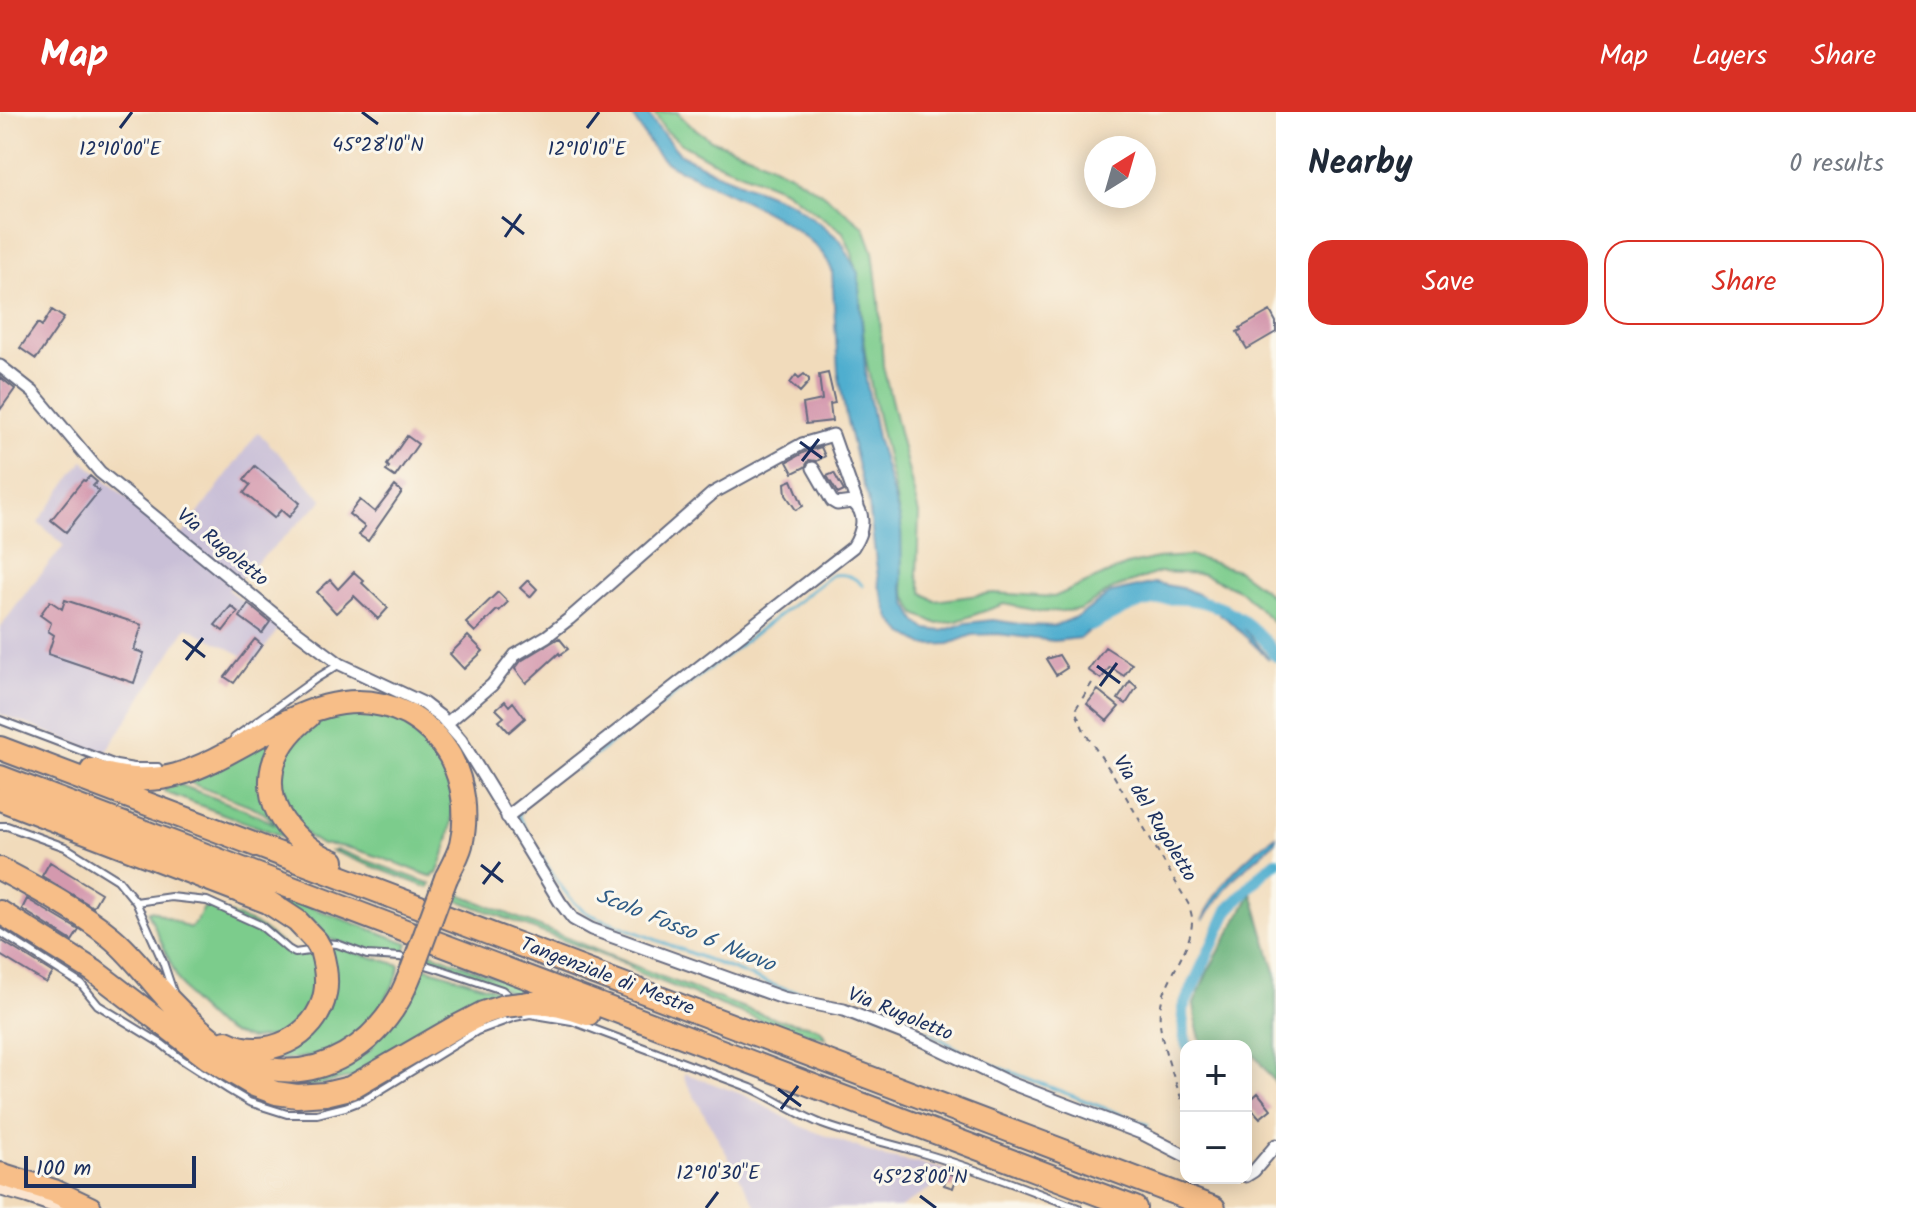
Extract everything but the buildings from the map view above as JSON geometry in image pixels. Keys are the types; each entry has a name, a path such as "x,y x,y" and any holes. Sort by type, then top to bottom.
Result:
{"highway":[{"path":"0,739 30,746 107,776 147,779 173,776 198,767 287,720 340,703 368,702 393,707 431,732 445,748 461,784 464,803 461,846 400,998 362,1045 316,1068 272,1070 241,1060 0,912"},
{"path":"319,709 296,726 275,759 270,778 277,812 290,831 313,851 400,886 412,903"},
{"name":"Tangenziale di Mestre","path":"0,748 1214,1208"},
{"name":"Tangenziale di Mestre","path":"0,777 1135,1208"},
{"path":"0,799 268,902 297,921 318,946 326,972 323,1003 312,1022 288,1042 261,1049 237,1047 181,1021"},
{"path":"0,869 112,938 208,1058 254,1085 276,1093 297,1096 350,1088 483,1013 514,1009 532,1002 569,1007 666,1044 708,1046"},
{"path":"0,1174 54,1191 90,1208"}],"main road":[{"path":"0,1187 66,1208"}],"street":[{"name":"Via Rugoletto","path":"0,366 33,392 100,472 285,623 340,664 423,703 447,723 461,740 573,919 783,998 844,1010 923,1041 1010,1083 1141,1133 1180,1153"},
{"path":"447,723 492,685 515,655 569,619 713,493 802,444 833,435 861,515 862,528 850,550 507,817"},
{"path":"813,468 832,501 837,504 852,502 858,506"},
{"path":"1252,1172 1276,1145"}],"lane":[{"path":"231,740 340,664"},
{"path":"0,720 116,764 166,767"},
{"path":"178,766 219,748"},
{"path":"0,826 65,847 118,880 136,902 163,962 181,1021"},
{"path":"136,902 171,897 207,901 260,925 295,953 330,943 367,955 400,957 502,990 511,997 514,1009"},
{"path":"0,932 81,984 98,1005 229,1090 249,1102 287,1114 317,1114 366,1099 514,1009 572,1021 751,1088 823,1125 949,1161 1078,1208"}],"path":[{"name":"Via del Rugoletto","path":"1092,683 1075,710 1085,733 1176,880 1189,905 1193,921 1160,1007 1160,1029 1180,1093"}],"shaded area":[{"path":"258,432 323,500 228,590 279,628 255,662 187,627 105,754 0,714 0,628 64,546 38,522 83,461 178,541"},
{"path":"684,1073 744,1095 805,1128 881,1156 950,1170 948,1177 900,1208 757,1208 685,1080"}],"green space":[{"path":"654,112 677,112 711,140 792,175 826,196 864,227 873,252 883,366 919,514 917,575 923,593 935,601 993,593 1054,597 1127,565 1157,558 1191,556 1237,570 1266,591 1276,602 1276,625 1241,591 1203,574 1160,572 1113,589 1080,610 1043,612 1004,604 957,621 938,624 916,614 906,596 897,558 901,527 865,353 859,285 852,253 843,232 783,189 712,161 683,145 664,129"},
{"path":"366,711 407,725 435,752 445,767 453,802 452,820 444,856 433,877 362,851 322,845 308,836 288,812 279,777 294,736 322,717"},
{"path":"273,734 277,742 282,836 164,792 178,784 275,824 268,816 247,804 188,781"},
{"path":"338,850 431,884 429,888 332,851"},
{"path":"267,891 408,943 403,956 375,953 321,938"},
{"path":"452,891 744,1008 776,1019 816,1027 826,1038 765,1022 639,973 625,964 450,897"},
{"path":"1252,893 1276,975 1276,1084 1252,1052 1252,1040 1200,1040 1194,1004 1208,971"},
{"path":"207,905 255,924 298,956 317,949 319,989 304,1019 279,1036 250,1039 216,1025 193,1003 178,980 148,912 152,910 189,928"},
{"path":"326,947 400,965 389,993 368,1024 340,1045 307,1057 270,1059 303,1036"},
{"path":"429,952 536,993 517,997 485,980 426,961"},
{"path":"424,967 498,990 507,996 354,1077 310,1087 279,1085 266,1078 345,1067 370,1050"}],"water":[{"path":"631,112 647,112 680,154 712,171 792,203 841,241 858,273 866,380 877,437 901,523 902,585 907,604 917,622 926,629 942,631 966,623 993,620 1054,626 1079,616 1111,593 1155,583 1186,589 1217,603 1238,621 1269,659 1227,619 1204,604 1163,597 1115,612 1080,638 1054,641 998,634 972,635 949,644 924,645 903,633 890,618 879,585 868,498 846,417 838,371 832,271 824,255 810,240 770,213 668,164 651,146"},
{"path":"1276,836 1274,843 1234,878 1203,920 1216,895 1233,873"}],"waterway":[{"name":"Scolo Fosso 6 Nuovo","path":"577,769 832,575 849,576 863,586"},
{"path":"1091,626 1136,604 1177,598 1197,601 1215,606 1248,625 1276,656"},
{"name":"Scolo Fosso 6 Nuovo","path":"520,813 518,815 558,883 589,914 781,988 834,999 915,1025 975,1058 1148,1125"},
{"path":"1185,1040 1183,1008 1228,910 1276,862"}]}
